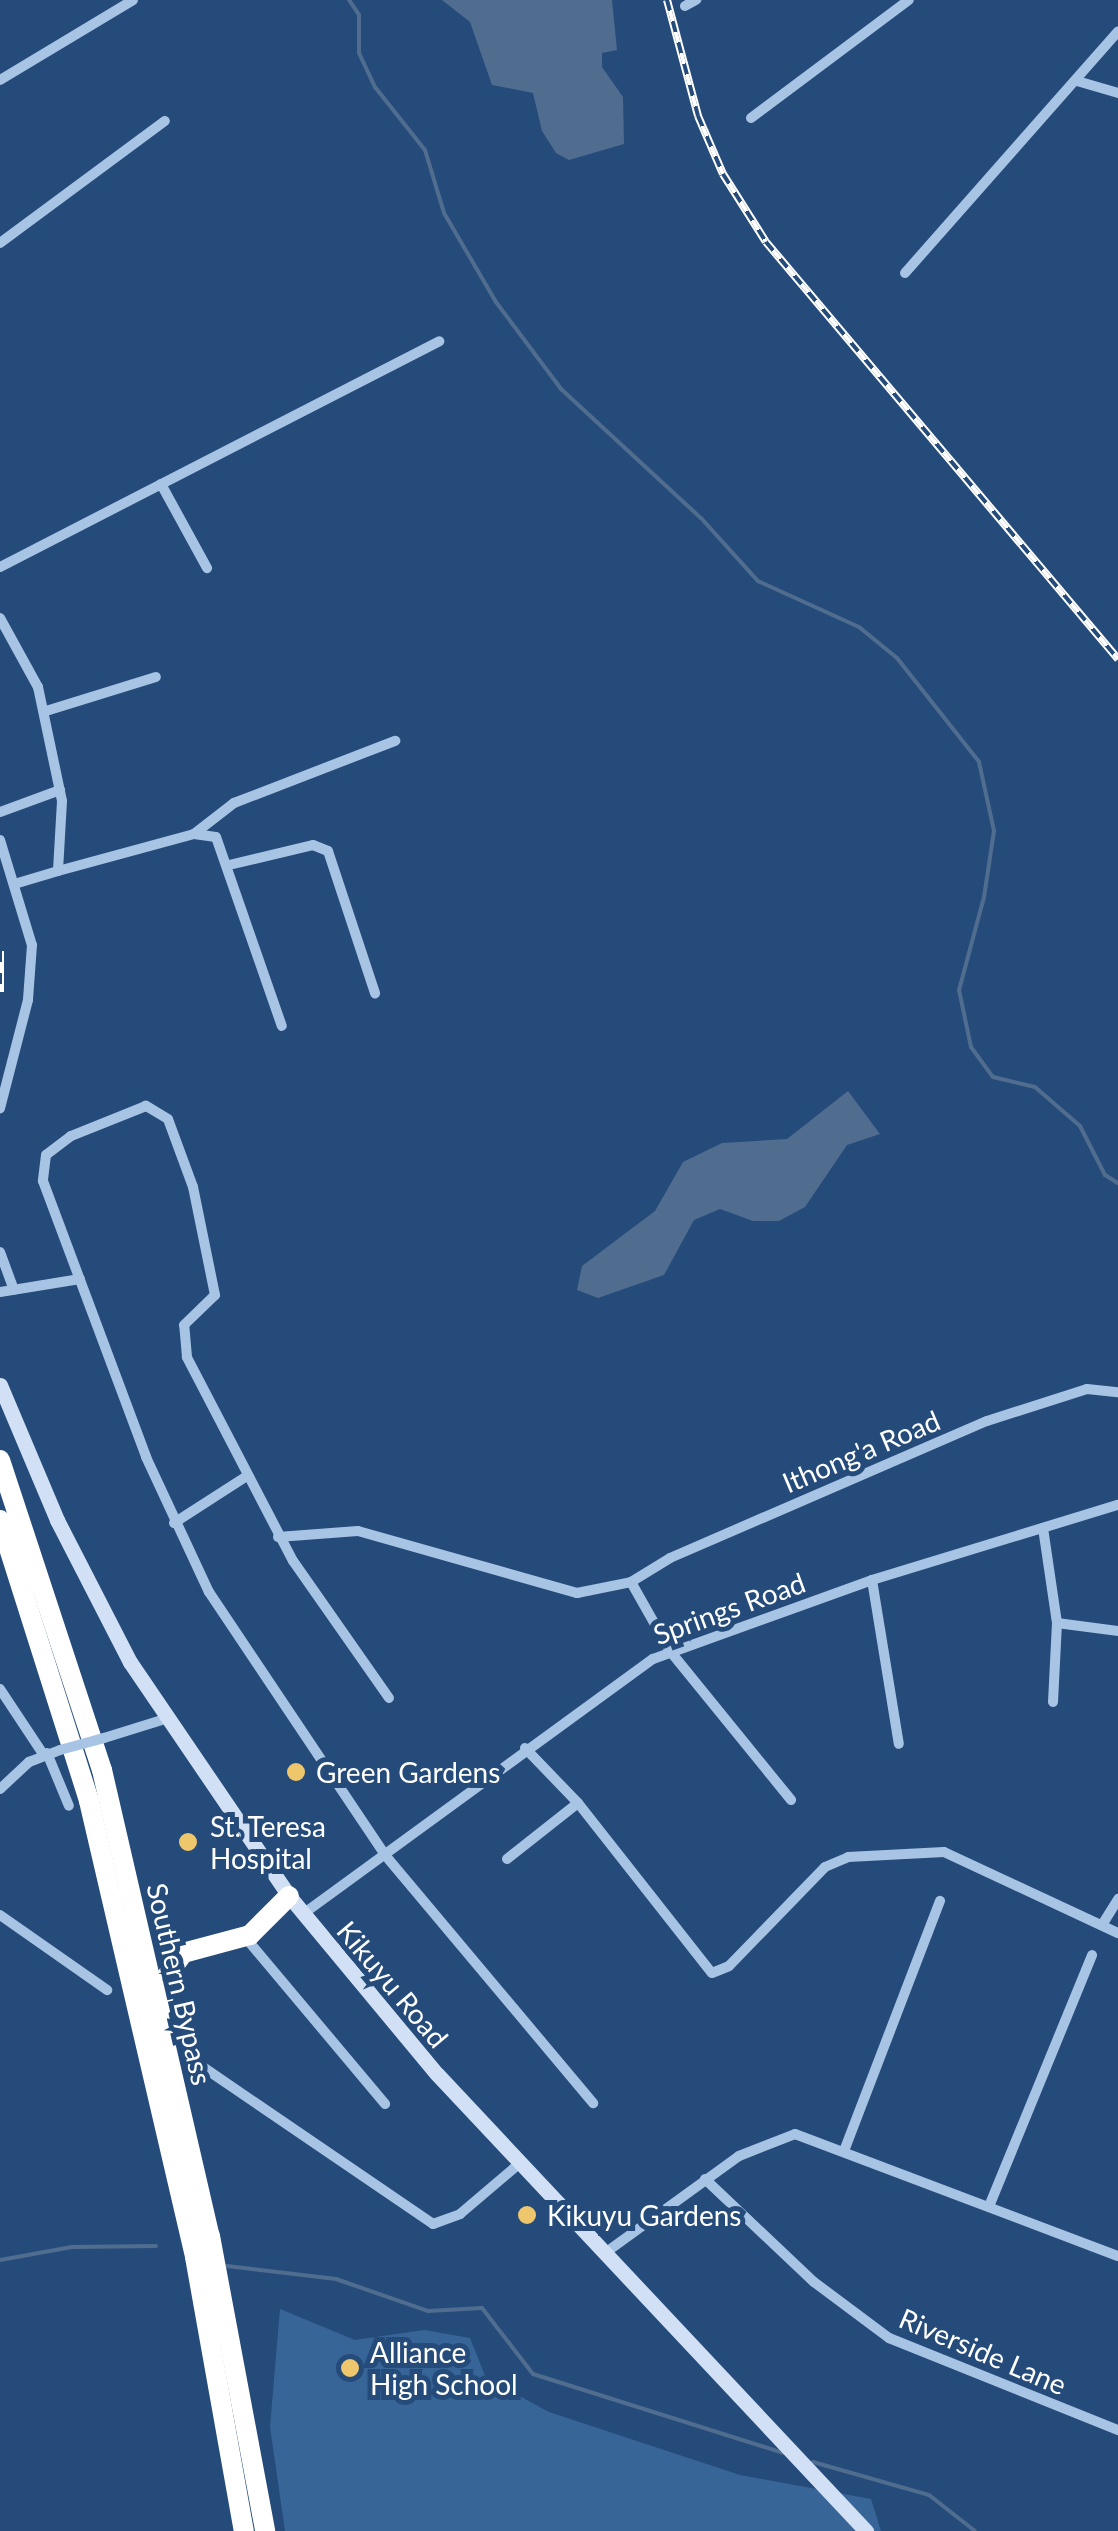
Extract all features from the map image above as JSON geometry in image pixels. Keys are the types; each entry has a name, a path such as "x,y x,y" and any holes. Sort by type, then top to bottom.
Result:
{"highway":[{"name":"Southern Bypass","path":"0,1460 84,1707 222,2292 265,2531"},
{"name":"Southern Bypass","path":"0,1520 89,1802 195,2257 244,2531"},
{"path":"160,2018 167,1976 183,1953 245,1937 273,1918 289,1896"}],"main road":[{"name":"Kikuyu Road","path":"0,1385 57,1520 165,1719 289,1896 364,1992 866,2531"}],"street":[{"path":"0,80 133,0"},
{"path":"751,118 909,0"},
{"path":"905,273 1118,31"},
{"path":"1077,80 1118,93"},
{"path":"0,244 165,121"},
{"path":"0,567 440,342"},
{"path":"162,484 207,568"},
{"path":"0,618 46,711 60,790 58,871"},
{"path":"46,711 156,678"},
{"path":"18,883 194,834 234,803 395,741"},
{"path":"0,812 60,790"},
{"path":"194,834 216,837 282,1026"},
{"path":"0,840 18,883 32,962 21,1036 0,1108"},
{"path":"229,866 313,845 328,850 375,994"},
{"path":"389,1698 278,1537 182,1342 184,1325 215,1295 193,1187 163,1111 146,1106 71,1136 42,1162 80,1278 174,1523 231,1628 385,1854 593,2104"},
{"path":"0,1252 14,1290"},
{"path":"0,1292 80,1278"},
{"name":"Ithong'a Road","path":"278,1537 317,1529 358,1531 577,1593 631,1582 670,1558 987,1421 1086,1389 1118,1392"},
{"path":"174,1523 247,1476"},
{"name":"Springs Road","path":"303,1914 526,1748 670,1651 872,1580 1118,1505"},
{"path":"1044,1528 1056,1623 1053,1702"},
{"path":"872,1580 898,1744"},
{"path":"631,1582 670,1651 791,1800"},
{"path":"1056,1623 1118,1632"},
{"path":"0,1690 45,1753 69,1806"},
{"path":"0,1789 45,1753 165,1719"},
{"path":"526,1748 578,1803 712,1973 729,1966 825,1867 848,1857 944,1852 1118,1932"},
{"path":"507,1859 578,1803"},
{"path":"1102,1926 1118,1899"},
{"path":"844,2151 940,1901"},
{"path":"0,1915 108,1990"},
{"path":"245,1937 385,2104"},
{"path":"990,2204 1092,1954"},
{"path":"200,2064 433,2224 460,2214 521,2162"},
{"path":"605,2253 705,2179 782,2134 844,2151 990,2204 1118,2256"},
{"name":"Riverside Lane","path":"705,2179 801,2271 889,2338 1118,2430"}],"shaded area":[{"path":"442,0 612,0 617,50 602,53 602,67 623,97 624,144 569,160 556,153 542,131 533,93 492,85 470,22"},
{"path":"848,1091 880,1134 847,1145 805,1207 779,1221 753,1221 720,1209 694,1220 664,1275 598,1298 577,1290 582,1266 655,1211 683,1162 722,1143 787,1139"},
{"name":"Alliance High School","path":"280,2309 355,2340 424,2330 470,2338 486,2378 549,2412 740,2475 871,2499 881,2531 285,2531 270,2427"}],"waterway":[{"path":"349,0 359,15 359,53 375,87 425,150 444,213 496,302 561,389 701,518 758,581 859,627 897,658 979,762 994,831 984,897 959,990 971,1047 993,1077 1035,1087 1080,1126 1105,1175 1118,1183"},
{"path":"0,2260 72,2247 156,2246"},
{"path":"227,2266 336,2279 428,2311 482,2308 533,2374 783,2453"},
{"path":"813,2462 929,2495 975,2531"}],"railway":[{"path":"667,0 698,116 723,174 766,242 1118,659"},
{"path":"0,951 0,992"}],"place":[{"name":"Green Gardens","path":"296,1772"},
{"name":"St. Teresa Hospital","path":"188,1842"},
{"name":"Kikuyu Gardens","path":"527,2215"},
{"name":"Alliance High School","path":"350,2368"}]}
